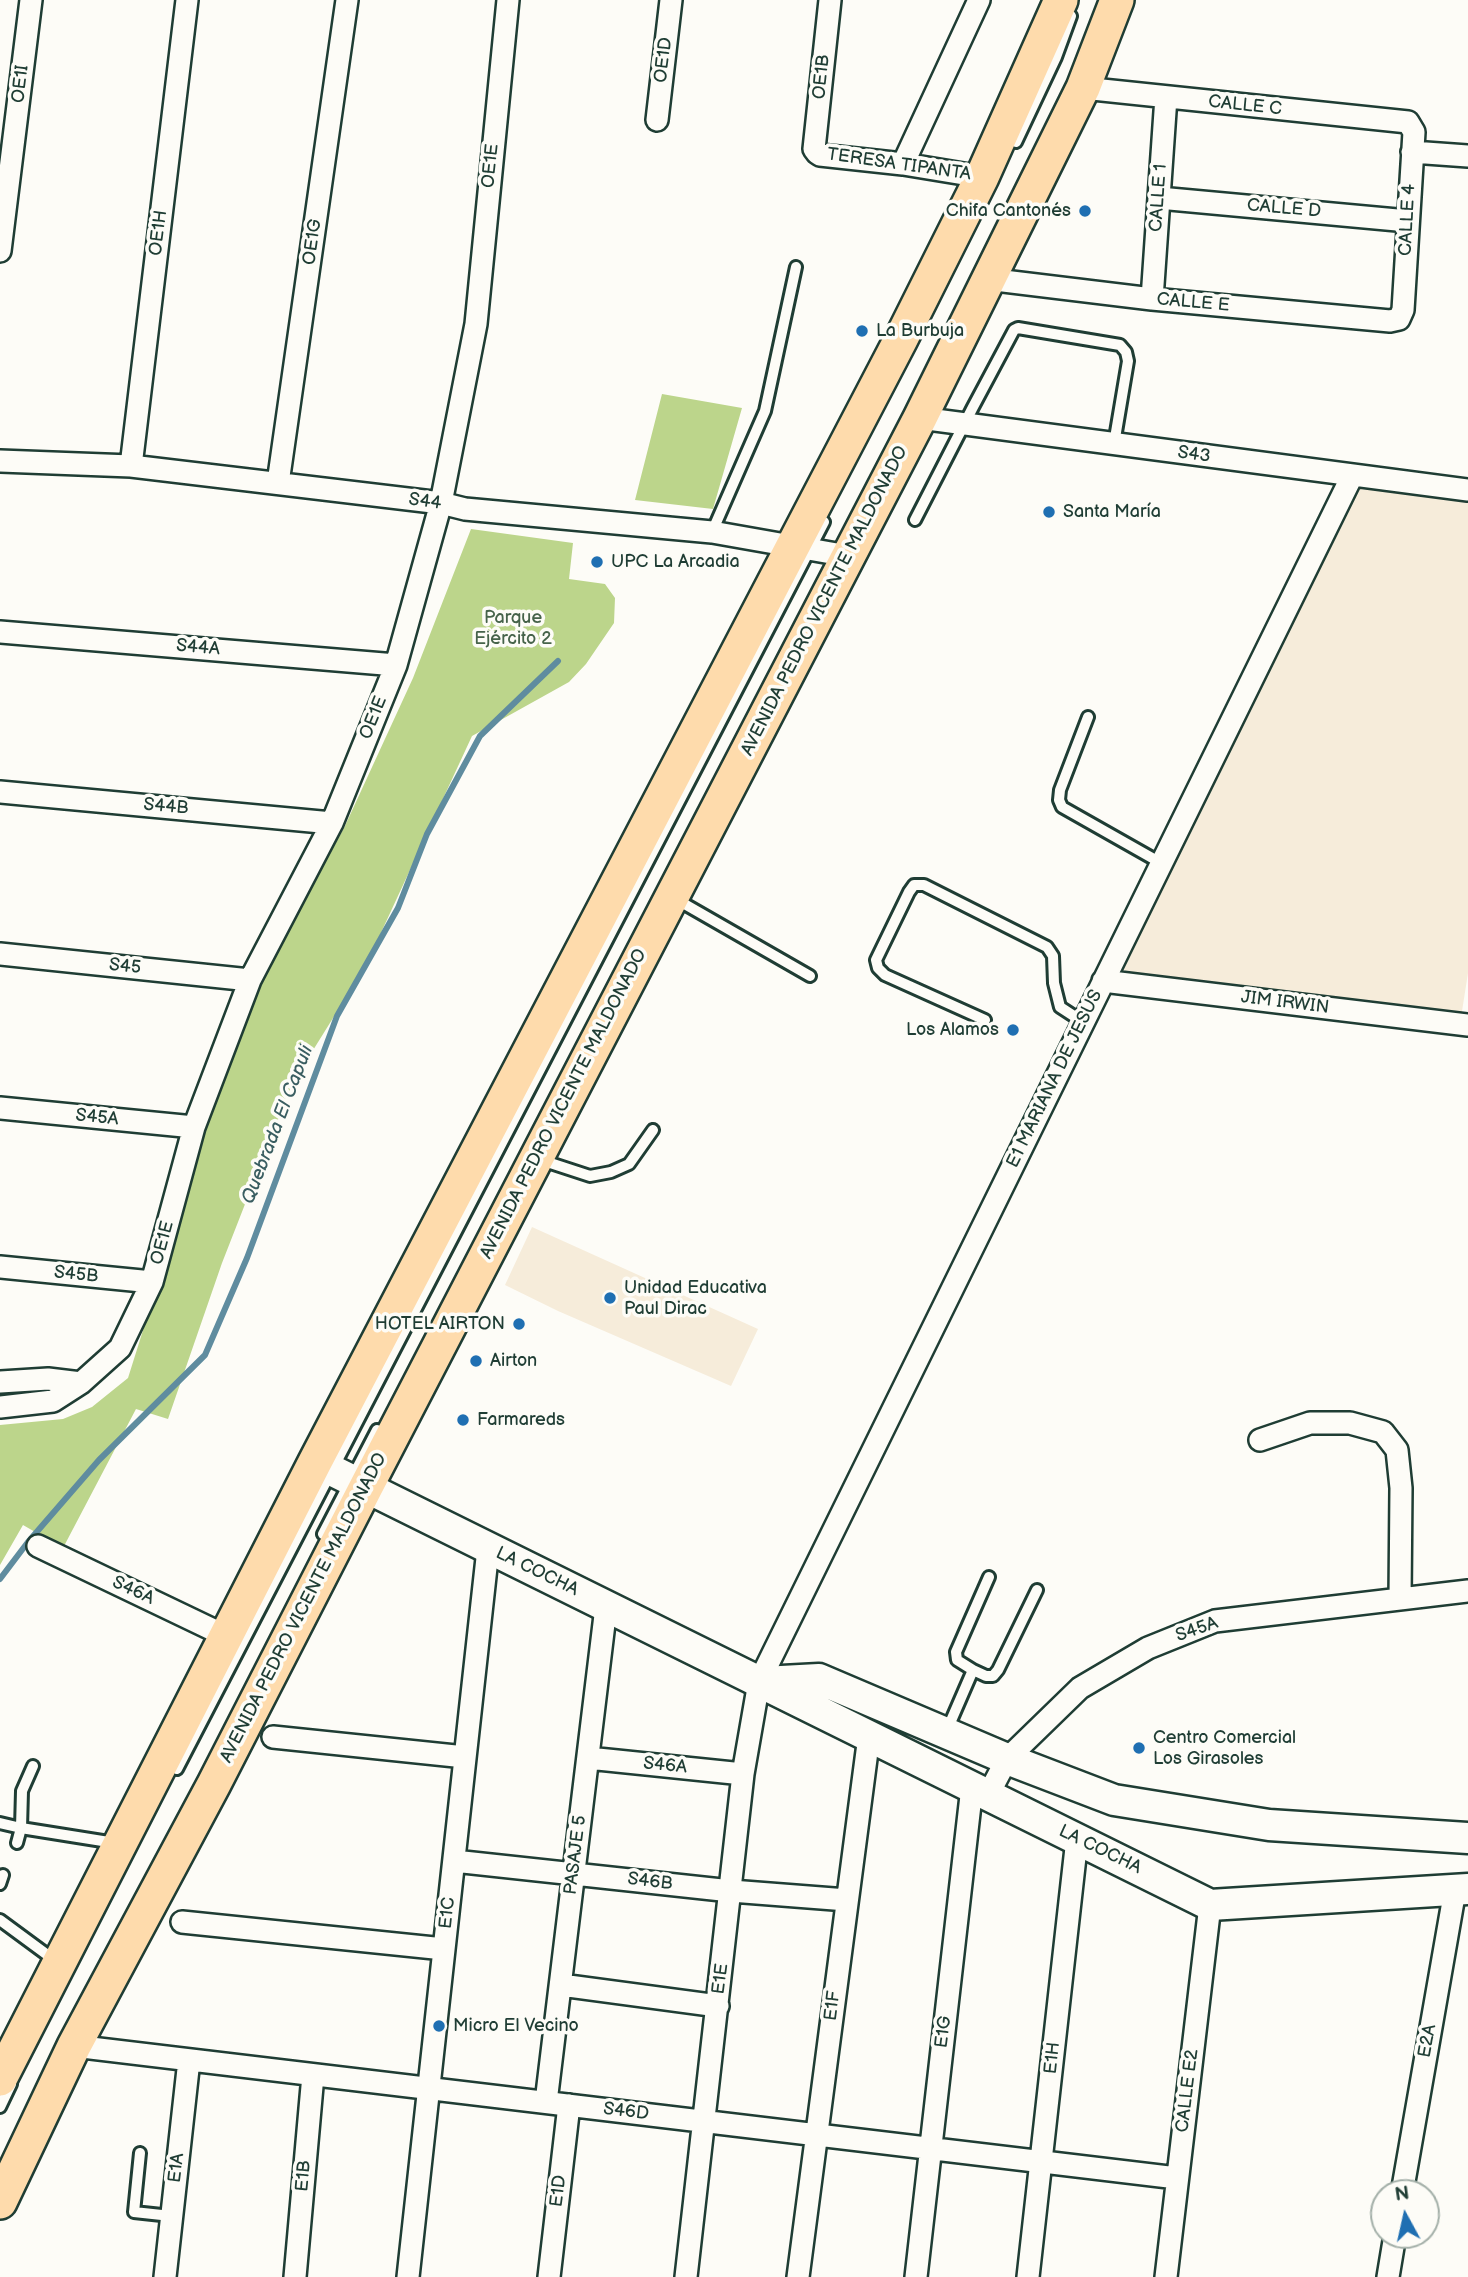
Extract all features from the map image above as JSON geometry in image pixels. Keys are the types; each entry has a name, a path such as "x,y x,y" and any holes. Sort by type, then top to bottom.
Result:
{"main road":[{"name":"AVENIDA PEDRO VICENTE MALDONADO","path":"0,2202 74,2046 214,1784 341,1475 802,546 982,177 1061,0"},
{"name":"AVENIDA PEDRO VICENTE MALDONADO","path":"12,2073 61,1964 228,1636 341,1475 536,1158 672,896 838,554 920,418 1116,0"}],"street":[{"name":"OE1I","path":"0,251 31,0"},
{"name":"OE1H","path":"131,466 187,0"},
{"name":"OE1G","path":"278,483 347,0"},
{"name":"OE1E","path":"81,1383 120,1348 152,1282 194,1127 250,981 332,822 396,665 441,503 475,324 508,0"},
{"name":"OE1D","path":"657,120 671,0"},
{"name":"OE1B","path":"817,153 814,149 830,0"},
{"path":"903,164 979,0"},
{"name":"CALLE C","path":"1081,70 1167,97 1408,122"},
{"name":"CALLE 1","path":"1152,299 1167,97"},
{"name":"CALLE 4","path":"1399,319 1403,310 1414,132 1408,122"},
{"path":"1412,152 1468,156"},
{"name":"TERESA TIPANTA","path":"817,153 982,177"},
{"name":"CALLE D","path":"1159,198 1408,221"},
{"name":"CALLE E","path":"987,279 1152,299 1390,321 1399,319"},
{"name":"S43","path":"920,418 1352,477 1468,490"},
{"name":"S44","path":"0,461 131,466 441,503 465,509 712,531 838,554"},
{"name":"E1 MARIANA DE JESUS","path":"759,1682 1352,477"},
{"name":"S44A","path":"0,632 396,665"},
{"name":"S44B","path":"0,792 332,822"},
{"name":"S45","path":"0,954 250,981"},
{"name":"JIM IRWIN","path":"1102,981 1468,1025"},
{"name":"S45A","path":"0,1108 194,1127"},
{"name":"S45B","path":"0,1267 152,1282"},
{"path":"0,1382 48,1379 81,1383"},
{"path":"0,1407 53,1401 81,1383"},
{"path":"1260,1440 1310,1423 1350,1423 1383,1432 1397,1450 1401,1488 1400,1599"},
{"name":"LA COCHA","path":"341,1475 1210,1905 1461,1889"},
{"name":"S46A","path":"38,1546 228,1636"},
{"name":"E1C","path":"408,2277 488,1549"},
{"name":"S45A","path":"980,1791 1007,1759 1080,1688 1148,1648 1215,1621 1468,1591"},
{"name":"PASAJE 5","path":"546,2102 606,1607"},
{"name":"LA COCHA","path":"759,1682 819,1679 1007,1759 1114,1800 1269,1825 1468,1839"},
{"name":"E1E","path":"686,2277 743,1774 759,1682"},
{"name":"E1F","path":"798,2277 869,1736"},
{"path":"273,1737 465,1757"},
{"name":"S46A","path":"588,1758 743,1774"},
{"name":"E1G","path":"916,2277 980,1791"},
{"name":"E1H","path":"1028,2277 1077,1839"},
{"name":"S46B","path":"454,1861 731,1891 846,1900"},
{"name":"E2A","path":"1405,2179 1461,1889"},
{"name":"CALLE E2","path":"1166,2277 1210,1905"},
{"path":"182,1922 444,1949"},
{"path":"561,1985 718,2006"},
{"name":"S46D","path":"74,2046 1177,2178"},
{"name":"E1A","path":"165,2277 189,2060"},
{"name":"E1B","path":"295,2277 313,2075"},
{"name":"E1D","path":"549,2277 569,2105"},
{"path":"1388,2277 1393,2249"}],"lane":[{"path":"1008,158 1056,57 1077,0"},
{"path":"930,371 995,247 1056,115"},
{"path":"712,531 765,411 796,267"},
{"path":"915,520 1014,330 1023,329 1120,345 1126,352 1128,361 1114,444"},
{"path":"802,546 829,512"},
{"path":"1088,717 1060,790 1059,800 1062,807 1161,863"},
{"path":"985,1020 885,975 878,968 876,960 914,885 924,885 1047,947 1053,956 1054,983 1060,1007 1083,1021"},
{"path":"672,896 810,976"},
{"path":"536,1158 590,1176 611,1172 629,1164 653,1130"},
{"path":"171,1780 341,1475 383,1417"},
{"path":"321,1539 341,1475"},
{"path":"989,1577 956,1652 957,1660 986,1676 993,1676 998,1670 1037,1590"},
{"path":"946,1733 973,1670"},
{"path":"17,1843 22,1828 22,1791 33,1766"},
{"path":"0,1824 121,1844"},
{"path":"0,1920 61,1964"},
{"path":"0,2107 12,2073 32,2044"},
{"path":"140,2154 134,2212 171,2216"}],"shaded area":[{"path":"1352,476 1468,490 1468,973 1460,1024 1103,981"},
{"name":"Unidad Educativa Paul Dirac","path":"532,1227 758,1329 731,1386 558,1311 505,1285"}],"green space":[{"path":"662,394 742,408 713,509 635,500"},
{"name":"Parque Ejército 2","path":"471,529 573,543 569,579 605,584 615,598 614,623 586,664 569,682 472,736 366,965 292,1084 222,1263 168,1419 136,1409 63,1548 23,1525 0,1565 0,1425 63,1419 92,1407 128,1378 205,1133 257,985 344,828 413,678"}],"waterway":[{"name":"Quebrada El Capuli","path":"0,1579 28,1542 99,1460 205,1355 247,1258 337,1016 398,908 427,834 480,736 558,661"}],"place":[{"name":"Chifa Cantonés","path":"1085,211"},
{"name":"La Burbuja","path":"862,331"},
{"name":"Santa María","path":"1049,512"},
{"name":"UPC La Arcadia","path":"597,562"},
{"name":"Los Alamos","path":"1013,1030"},
{"name":"Unidad Educativa Paul Dirac","path":"610,1298"},
{"name":"HOTEL AIRTON","path":"519,1324"},
{"name":"Airton","path":"476,1361"},
{"name":"Farmareds","path":"463,1420"},
{"name":"Centro Comercial Los Girasoles","path":"1139,1748"},
{"name":"Micro El Vecino","path":"439,2026"}]}
